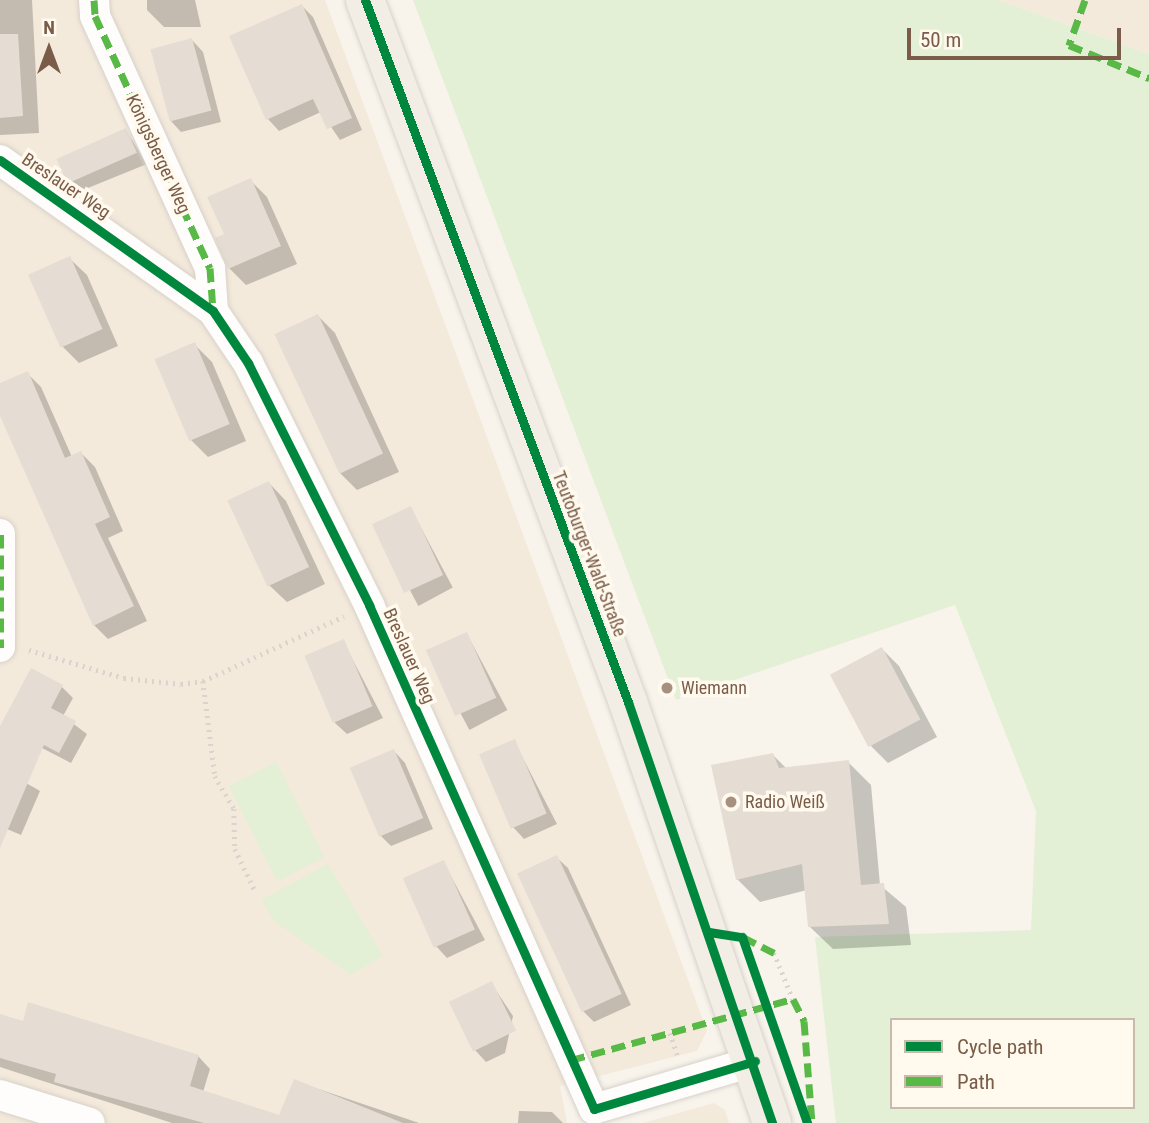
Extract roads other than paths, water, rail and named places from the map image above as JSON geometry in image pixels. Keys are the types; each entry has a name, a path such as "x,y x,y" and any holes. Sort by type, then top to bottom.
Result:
{"main road":[{"name":"Teutoburger-Wald-Straße","path":"365,0 755,1061 772,1123"}],"street":[{"name":"Königsberger Weg","path":"94,0 95,16 210,268 213,311"},
{"name":"Breslauer Weg","path":"0,160 213,311 247,363 369,605 594,1116 755,1061"},
{"path":"0,534 2,645"},
{"path":"0,1095 90,1123"}],"place":[{"name":"Wiemann","path":"667,688"},
{"name":"Radio Weiß","path":"731,802"}]}
